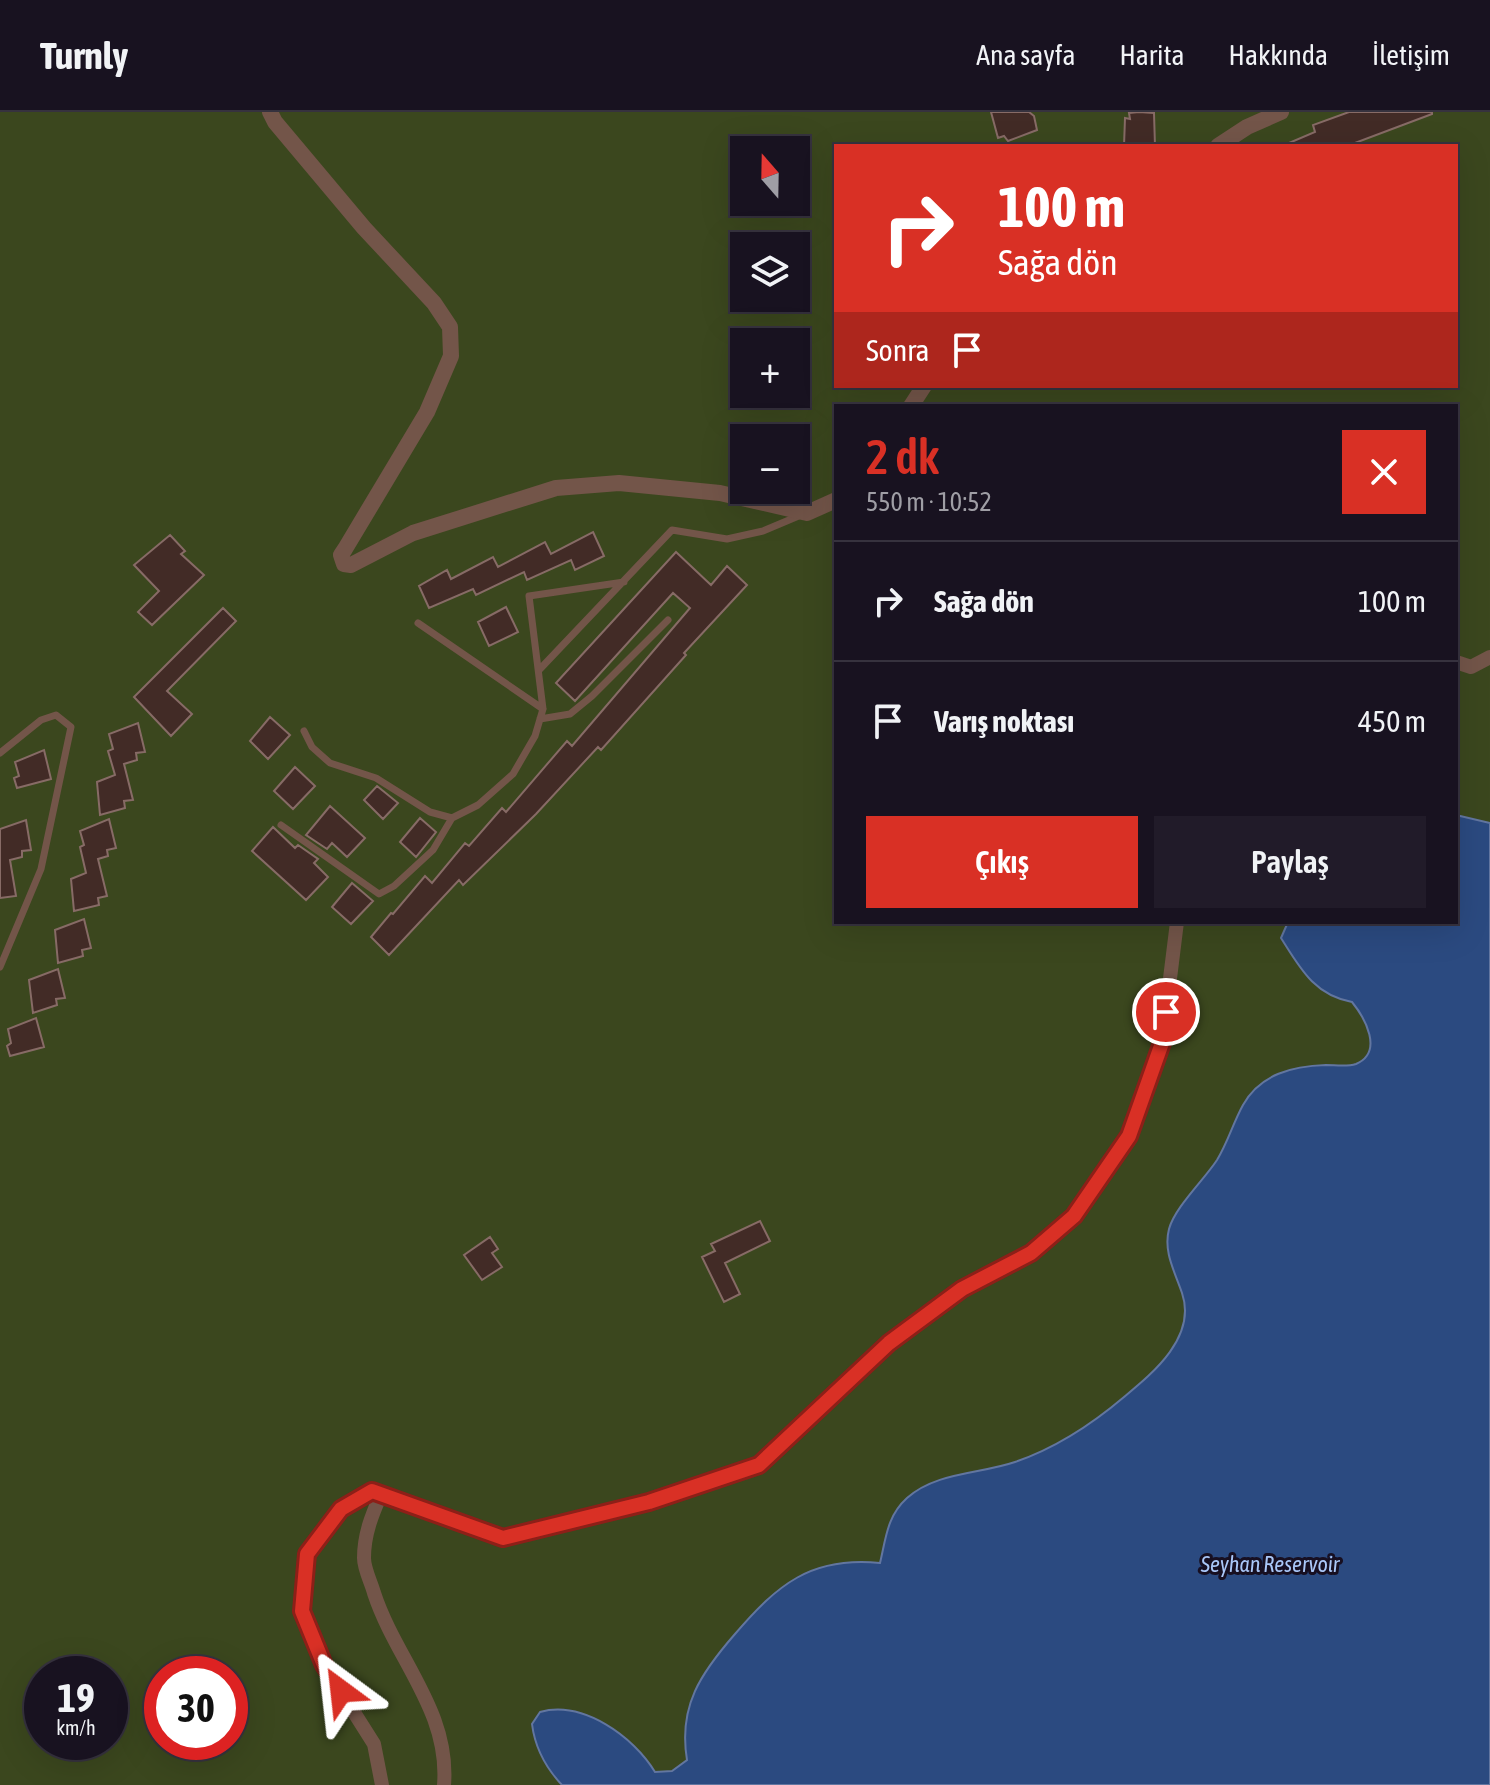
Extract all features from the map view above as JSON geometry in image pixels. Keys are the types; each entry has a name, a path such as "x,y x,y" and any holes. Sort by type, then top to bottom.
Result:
{"street":[{"path":"270,112 275,122 364,228 434,303 450,327 451,356 427,412 341,555 344,564 351,565 413,533 556,488 619,483 648,485 720,493 807,513 834,501"},
{"path":"1221,144 1247,127 1281,112"},
{"path":"1458,663 1471,667 1490,657"},
{"path":"382,1785 374,1744 324,1665 302,1611 307,1554 341,1509 372,1491 503,1538 649,1502 759,1465 889,1343 962,1289 1031,1253 1074,1216 1129,1136 1162,1043 1177,924"},
{"path":"381,1494 368,1523 364,1561 380,1612 435,1716 446,1758 444,1785"}],"lane":[{"path":"540,669 672,530 727,539 763,531 807,513"},
{"path":"281,825 379,894 394,886 433,850 452,818 478,805 513,774 535,736 543,709 529,596 624,582"},
{"path":"540,719 570,714 668,620"},
{"path":"418,623 543,709"},
{"path":"0,753 41,720 56,715 71,727 41,869 0,967"},
{"path":"304,731 312,747 330,763 376,778 430,812 452,818"}],"green space":[{"path":"0,112 1490,112 1490,1785 0,1785"}],"water":[{"name":"Seyhan Reservoir","path":"1458,815 1490,823 1490,1785 562,1785 538,1749 532,1724 540,1712 573,1711 590,1716 621,1734 655,1772 672,1771 687,1760 686,1723 689,1707 702,1677 750,1617 781,1588 815,1569 834,1564 880,1563 895,1512 919,1489 945,1478 1015,1462 1059,1443 1112,1407 1159,1365 1178,1339 1185,1309 1169,1254 1169,1229 1183,1203 1217,1160 1250,1094 1278,1074 1314,1066 1352,1065 1364,1059 1369,1052 1366,1025 1352,1002 1328,993 1309,979 1281,938 1287,924 1458,924"}],"building":[{"path":"991,112 1029,112 1034,116 1037,130 1008,141 1004,136 998,138"},
{"path":"1349,112 1432,112 1352,144 1287,144 1315,132 1313,125"},
{"path":"1129,113 1154,113 1155,144 1124,144 1125,118 1130,119"},
{"path":"593,532 604,556 575,570 571,560 527,580 524,572 476,595 473,589 429,608 419,586 447,570 451,579 493,557 498,567 545,542 551,554"},
{"path":"170,535 185,551 181,554 204,575 152,625 138,612 159,591 134,565"},
{"path":"676,552 711,585 727,566 747,585 601,750 598,747 536,814 463,885 459,880 389,955 371,937 391,913 425,876 432,883 465,843 469,846 502,808 506,812 567,741 572,746 690,608 673,593 575,701 556,683"},
{"path":"506,607 518,632 489,646 478,622"},
{"path":"223,608 236,621 167,691 192,714 171,736 134,697"},
{"path":"270,717 290,735 268,759 250,741"},
{"path":"138,723 145,752 136,753 137,760 124,764 133,800 124,801 125,808 100,815 97,782 115,775 108,751 113,749 109,734"},
{"path":"44,750 51,779 17,788 14,778 19,776 15,762"},
{"path":"295,767 315,786 293,809 274,791"},
{"path":"377,786 398,803 383,819 364,800"},
{"path":"330,806 365,838 347,857 332,843 327,849 306,835"},
{"path":"420,818 436,832 416,857 400,842"},
{"path":"109,819 116,848 107,850 108,856 98,859 107,896 98,898 99,905 74,911 71,879 86,873 80,831"},
{"path":"26,820 31,850 22,851 22,857 10,860 16,896 0,898 0,829"},
{"path":"273,827 295,848 298,845 318,859 314,863 328,877 306,900 252,851"},
{"path":"352,883 373,901 351,924 332,907"},
{"path":"84,919 91,948 82,950 83,956 58,963 55,930"},
{"path":"58,969 65,998 56,999 57,1005 33,1013 29,980"},
{"path":"36,1018 44,1047 10,1056 8,1029"},
{"path":"760,1221 770,1241 725,1263 740,1294 724,1302 702,1257 715,1251 711,1244"},
{"path":"490,1237 498,1249 492,1253 502,1267 482,1280 464,1255"}],"route":[{"path":"341,1691 324,1665 302,1611 307,1554 341,1509 372,1491 503,1538 649,1502 759,1465 889,1343 962,1289 1031,1253 1074,1216 1129,1136 1162,1043 1166,1012"}]}
